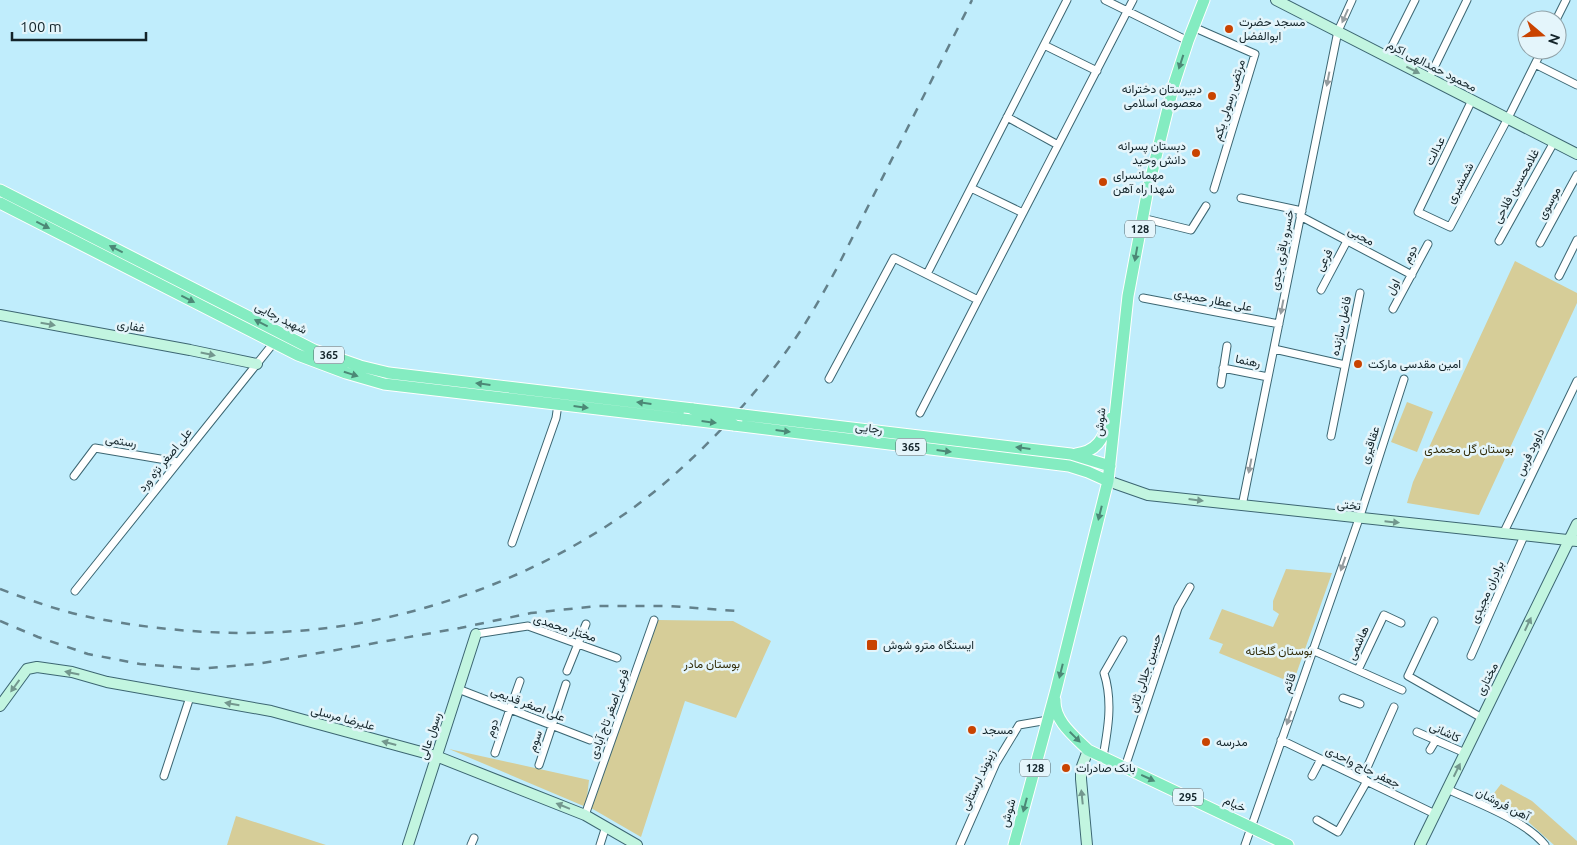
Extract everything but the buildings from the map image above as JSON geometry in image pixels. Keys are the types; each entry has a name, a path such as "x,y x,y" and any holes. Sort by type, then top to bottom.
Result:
{"main road":[{"name":"شوش","path":"1014,845 1056,690 1108,480 1128,296 1142,218 1166,112 1188,41 1204,0"},
{"name":"شهید رجایی","path":"0,190 277,338 306,358 346,373 384,384 683,419"},
{"name":"شهید رجایی","path":"0,203 277,338 360,366 389,373 693,409"},
{"name":"رجایی","path":"693,409 1072,454"},
{"name":"365","path":"1072,454 1086,452 1095,448 1103,438 1115,410"},
{"name":"رجایی","path":"683,419 1069,466 1108,480"},
{"name":"365","path":"1072,454 1110,466"},
{"path":"1088,472 1093,467 1090,459"},
{"name":"295","path":"1056,690 1055,706 1058,716 1071,734 1088,750"},
{"name":"خیام","path":"1088,750 1288,845"}],"street":[{"path":"927,274 1067,0"},
{"path":"1104,0 1188,41"},
{"path":"920,413 1134,0"},
{"name":"محمود حمدالهی اکرم","path":"1276,0 1577,154"},
{"name":"خسرو باقری جدی","path":"1242,506 1338,32 1352,0"},
{"path":"1387,56 1415,0"},
{"path":"1429,78 1467,0"},
{"name":"مرتضی رسولی یکم","path":"1193,27 1255,54 1214,189"},
{"path":"1044,45 1097,71"},
{"path":"1508,118 1537,60"},
{"path":"1535,64 1577,86"},
{"name":"عدالت","path":"1418,212 1472,100"},
{"path":"1007,117 1058,145"},
{"name":"شمشیری","path":"1418,212 1450,227 1508,118"},
{"name":"غلامحسین فلاحی","path":"1499,241 1554,142"},
{"name":"موسوی","path":"1540,242 1577,175"},
{"path":"971,188 1023,213"},
{"name":"محبی","path":"1241,198 1301,214 1347,241 1412,275"},
{"path":"1142,218 1191,230 1206,206"},
{"path":"1559,276 1577,240"},
{"name":"فرعی","path":"1321,290 1347,241"},
{"name":"دوم","path":"1412,275 1428,244"},
{"path":"829,379 894,258 978,300"},
{"name":"اول","path":"1394,309 1412,275"},
{"name":"فاضل سازنده","path":"1330,436 1360,293"},
{"name":"علی عطار حمیدی","path":"1143,298 1279,324"},
{"name":"غفاری","path":"0,315 257,364"},
{"name":"علی اصغر نژه ورد","path":"75,592 277,338"},
{"path":"1221,384 1227,346"},
{"name":"فاضل سازنده","path":"1274,349 1345,364"},
{"name":"رهنما","path":"1224,368 1268,377"},
{"name":"عقاقیری","path":"1359,518 1404,379"},
{"name":"داوود فرس","path":"1503,534 1577,381"},
{"path":"512,543 556,418 558,404"},
{"name":"رستمی","path":"74,476 95,448 178,462"},
{"name":"تختی","path":"1108,480 1148,495 1503,534 1572,539"},
{"name":"قائم","path":"1245,845 1359,518"},
{"name":"مختاری","path":"1420,845 1572,539 1577,524"},
{"name":"برادران مجیدی","path":"1471,656 1524,536"},
{"name":"حسین جلالی ثانی","path":"1125,767 1178,608 1190,587"},
{"name":"هاشمی","path":"1358,670 1384,615 1401,624"},
{"name":"فرعی اصغر تاج آبادی","path":"585,815 654,620"},
{"path":"1434,621 1408,676 1482,718"},
{"path":"566,671 586,624"},
{"name":"مختار محمدی","path":"476,634 528,626 617,658"},
{"name":"رسول عالی","path":"408,845 476,634"},
{"path":"1103,757 1108,731 1109,701 1104,673 1123,640"},
{"name":"هاشمی","path":"1312,650 1402,690"},
{"name":"علیرضا مرسلی","path":"0,706 27,669 37,667 72,672 107,682 271,711 436,756 585,815 637,845"},
{"name":"دوم","path":"495,753 520,681"},
{"name":"سوم","path":"539,765 566,684"},
{"name":"علی اصغر قدیمی","path":"458,688 590,740"},
{"path":"164,776 190,696"},
{"path":"1343,698 1360,704"},
{"path":"1317,820 1338,832 1364,780 1394,707"},
{"name":"زینوند لرستانی","path":"960,845 996,763 1019,724 1048,720"},
{"name":"کاشانی","path":"1417,732 1465,753"},
{"name":"جعفر حاج واحدی","path":"1281,740 1435,814"},
{"path":"1430,750 1436,740"},
{"path":"1087,845 1081,769 1088,750"},
{"path":"1312,776 1321,759"},
{"name":"آهن فروشان","path":"1447,789 1515,821 1538,836 1545,845"},
{"path":"600,845 606,826"}],"green space":[{"name":"بوستان گل محمدی","path":"1515,261 1577,293 1577,303 1479,515 1407,503 1413,482"},
{"path":"1407,402 1433,412 1417,452 1391,442"},
{"name":"بوستان گلخانه","path":"1286,569 1332,573 1293,683 1219,653 1223,644 1209,639 1222,609 1273,627 1279,614 1273,610 1273,601"},
{"name":"بوستان مادر","path":"658,620 733,621 771,641 736,718 685,701 641,837 591,808"},
{"path":"449,749 589,780 586,807"},
{"path":"1501,784 1532,801 1577,841 1577,845 1554,845 1524,818 1488,801"},
{"path":"236,816 326,845 227,845"}],"railway":[{"path":"0,589 61,610 123,623 222,633 296,631 344,626 441,603 488,586 534,566 578,543 620,517 679,471 717,434 753,394 786,352 811,315 838,266 972,0"},
{"path":"0,621 38,637 88,654 140,664 198,669 257,664 460,628 531,613 598,606 669,606 737,611"}],"place":[{"name":"مسجد حضرت ابوالفضل","path":"1229,29"},
{"name":"دبیرستان دخترانه معصومه اسلامی","path":"1212,96"},
{"name":"دبستان پسرانه دانش وحید","path":"1196,153"},
{"name":"مهمانسرای شهدا راه آهن","path":"1103,182"},
{"name":"امین مقدسی مارکت","path":"1358,364"},
{"name":"ایستگاه مترو شوش","path":"872,645"},
{"name":"مسجد","path":"972,730"},
{"name":"مدرسه","path":"1206,742"},
{"name":"بانک صادرات","path":"1066,768"}]}
